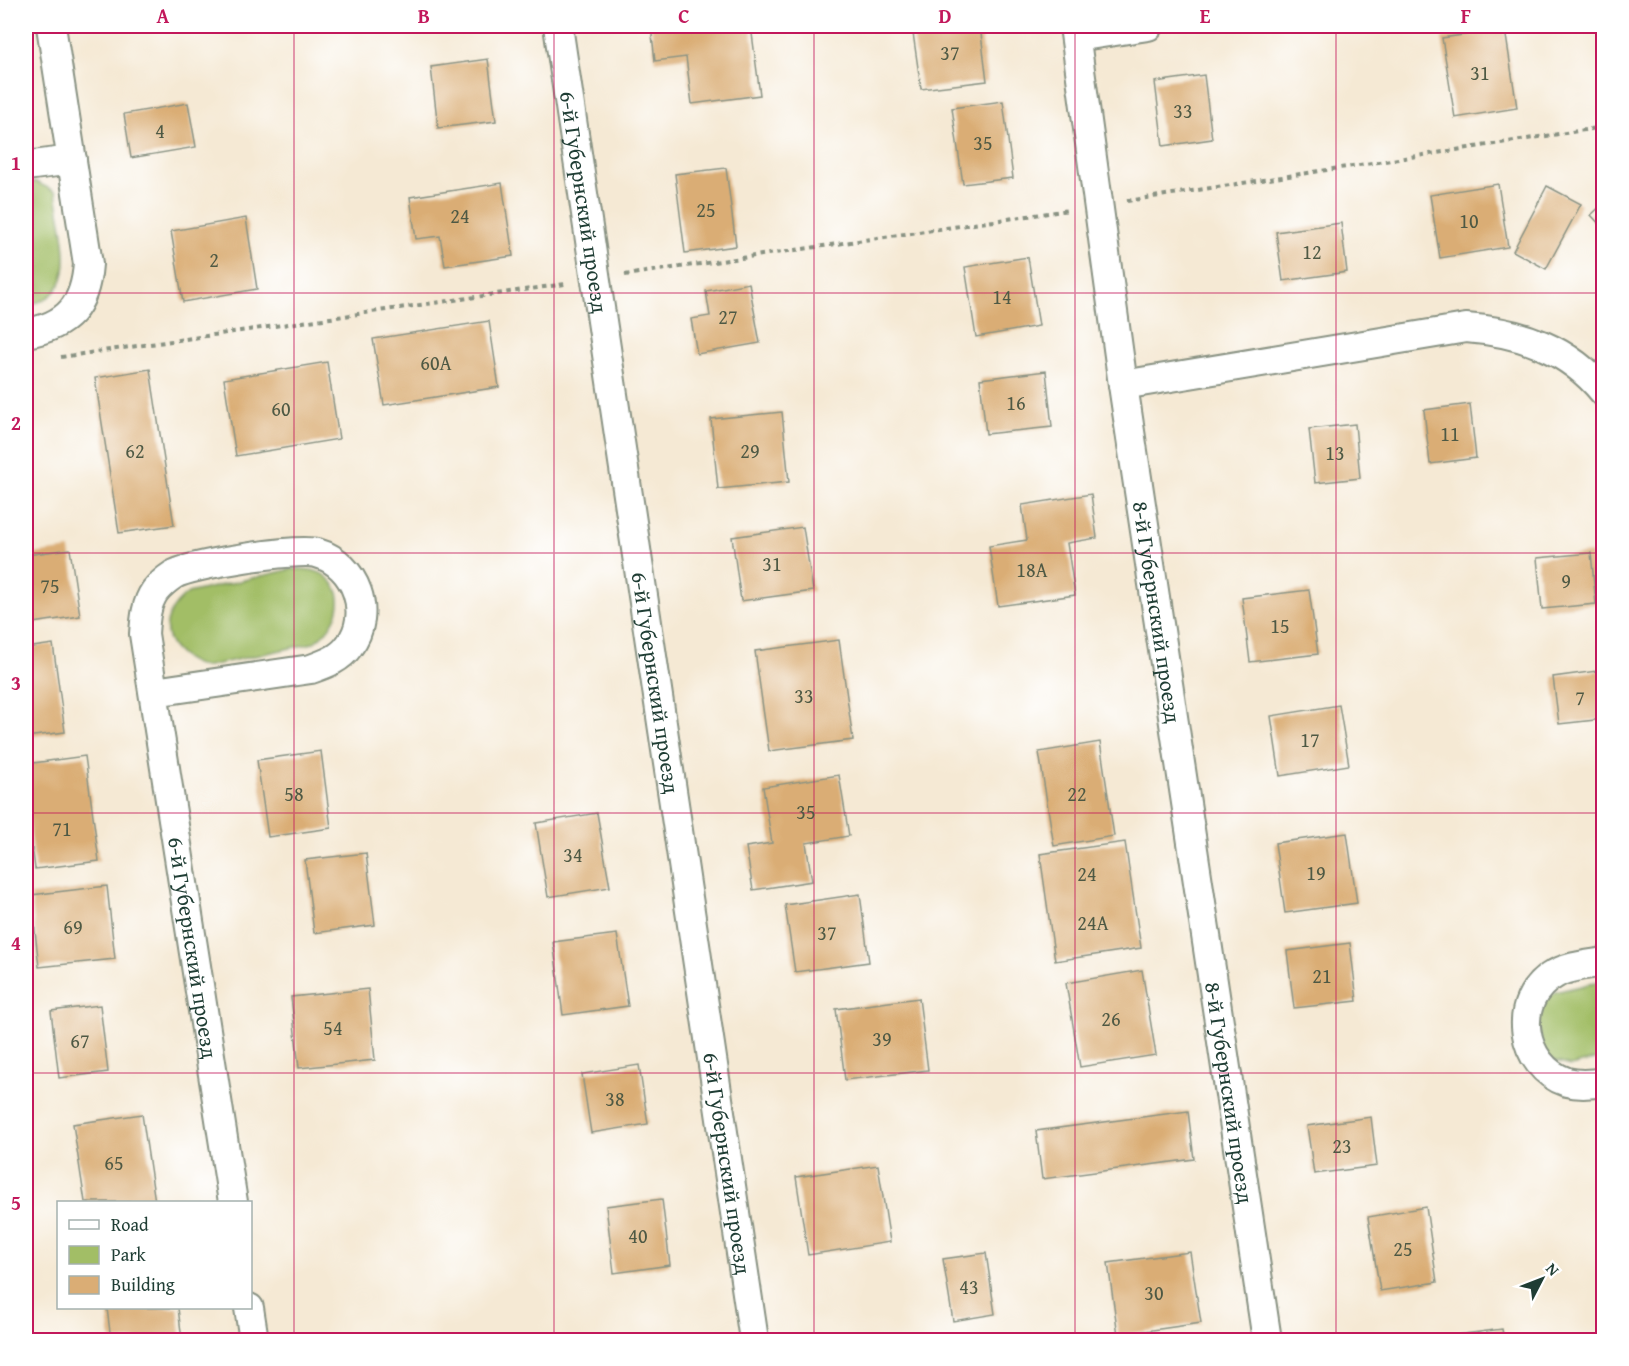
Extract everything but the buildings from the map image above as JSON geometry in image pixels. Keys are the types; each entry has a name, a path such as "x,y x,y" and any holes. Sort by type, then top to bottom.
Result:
{"street":[{"path":"26,333 58,323 76,308 86,287 88,264 51,26"},
{"name":"6-й Губернский проезд","path":"558,26 754,1341"},
{"path":"1075,31 1148,26"},
{"name":"8-й Губернский проезд","path":"1075,31 1123,385 1267,1341"},
{"path":"26,166 72,160"},
{"path":"1123,385 1466,328 1501,331 1535,340 1567,357 1604,392"},
{"name":"6-й Губернский проезд","path":"154,692 310,669 332,661 350,646 360,625 361,602 353,580 338,563 317,553 294,552 195,567 173,575 156,590 146,611 144,634 233,1201"},
{"path":"1604,962 1554,974 1536,990 1526,1010 1525,1033 1533,1055 1548,1072 1569,1083 1604,1082"},
{"path":"249,1309 254,1341"}],"path":[{"path":"54,358 1098,206 1604,127"}],"green space":[{"path":"36,182 56,192 65,261 63,277 56,290 44,300 26,305 26,183"},
{"path":"292,569 309,570 324,575 333,583 338,592 338,611 334,620 313,643 204,667 179,654 172,645 167,625 170,614 177,603 188,593"},
{"path":"1603,981 1603,1058 1570,1066 1554,1061 1544,1052 1535,1014 1541,1002 1555,992"}]}
